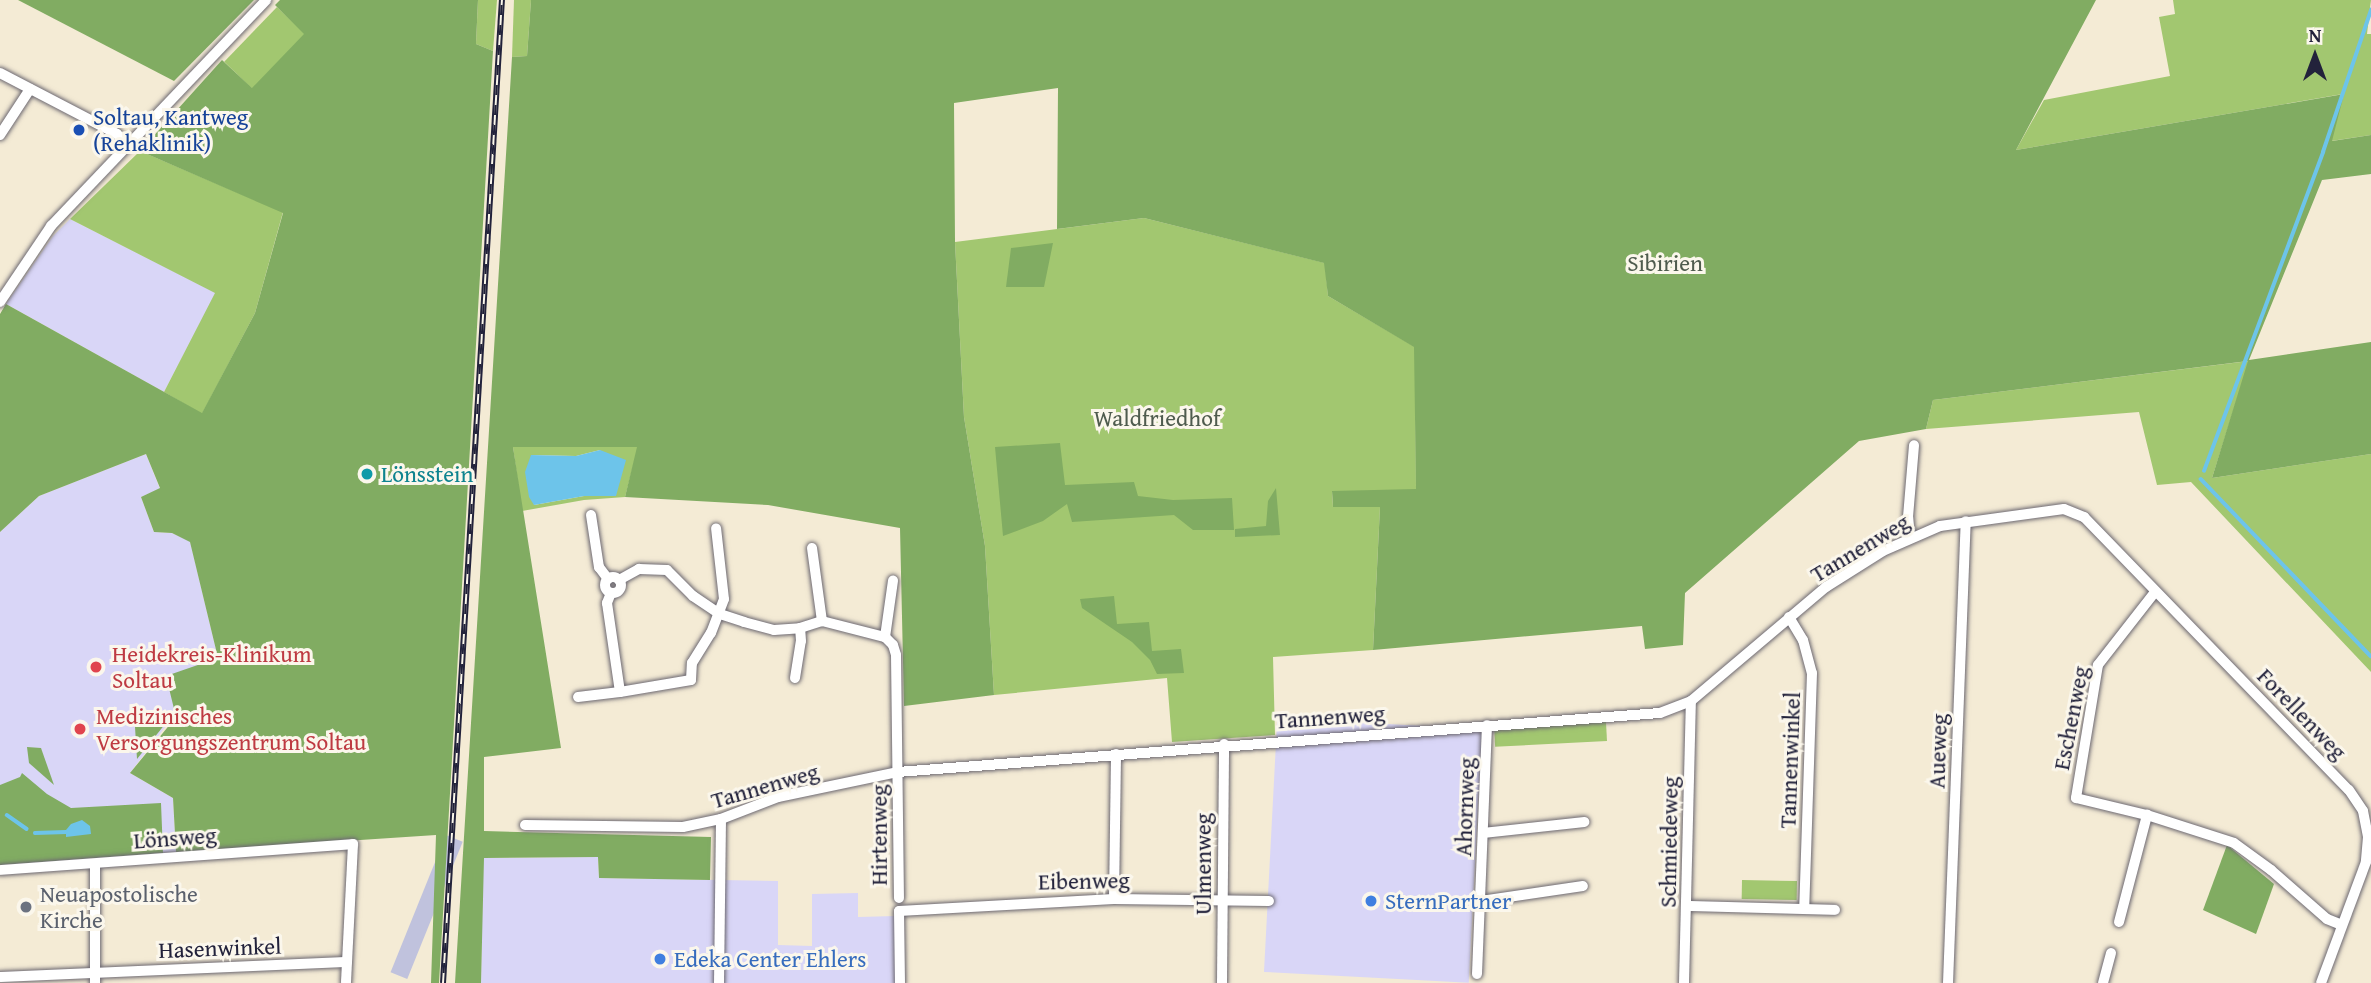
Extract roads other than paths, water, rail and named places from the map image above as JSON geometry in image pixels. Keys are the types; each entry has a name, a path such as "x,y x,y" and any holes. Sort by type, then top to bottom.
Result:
{"street":[{"path":"0,302 51,226 266,0"},
{"path":"0,73 117,134 127,145"},
{"path":"0,135 30,89"},
{"path":"1910,538 1908,517 1914,445"},
{"name":"Tannenweg","path":"525,825 683,827 721,819 778,797 898,772 1224,744 1660,713 1692,701 1789,617 1842,577 1910,538 1932,529 1966,521 2052,509 2073,511 2084,517"},
{"path":"591,515 599,567 619,589 611,593 607,603 620,692"},
{"name":"Forellenweg","path":"2084,517 2349,790 2363,811 2368,837 2367,862 2321,983"},
{"name":"Aueweg","path":"1948,983 1966,521"},
{"path":"578,697 691,680 692,663 720,614 724,599 716,528"},
{"path":"812,548 822,621"},
{"path":"613,580 639,569 667,570 693,596 720,614 774,630 800,628 822,621 885,638 893,581"},
{"name":"Eschenweg","path":"2147,815 2076,798 2098,665 2155,592"},
{"name":"Tannenwinkel","path":"1789,617 1803,640 1812,673 1804,909"},
{"path":"795,678 801,641 800,628"},
{"name":"Hirtenweg","path":"885,638 893,645 896,655 899,898"},
{"name":"Schmiedeweg","path":"1684,983 1692,701"},
{"name":"Ahornweg","path":"1477,974 1487,726"},
{"name":"Ulmenweg","path":"1222,983 1224,744"},
{"path":"1114,899 1116,754"},
{"path":"2119,922 2147,815 2234,843 2271,870 2327,919 2342,925"},
{"path":"719,983 721,819"},
{"path":"1483,833 1584,822"},
{"name":"Lönsweg","path":"0,870 353,844 346,962"},
{"path":"95,864 96,978"},
{"path":"1480,901 1583,886"},
{"name":"Eibenweg","path":"899,911 1114,899 1269,901"},
{"path":"1686,906 1835,910"},
{"name":"Hirtenweg","path":"899,911 900,983"},
{"path":"2104,983 2111,953"},
{"path":"346,962 346,983"},
{"name":"Hasenwinkel","path":"0,977 96,978 346,962"}],"water":[{"path":"600,450 626,460 616,496 584,496 534,505 529,497 525,472 531,455 576,456"},
{"path":"82,820 90,826 91,834 66,837 66,830 71,824"}],"waterway":[{"path":"2204,471 2323,152 2371,10"},
{"path":"2201,479 2371,656"},
{"path":"7,815 27,829"},
{"path":"35,833 66,832"}],"railway":[{"path":"443,983 502,0"}],"place":[{"name":"Soltau, Kantweg (Rehaklinik)","path":"79,130"},
{"name":"Lönsstein","path":"367,474"},
{"name":"Heidekreis-Klinikum Soltau","path":"96,667"},
{"name":"Medizinisches Versorgungszentrum Soltau","path":"80,729"},
{"name":"SternPartner","path":"1371,901"},
{"name":"Neuapostolische Kirche","path":"26,907"},
{"name":"Edeka Center Ehlers","path":"660,959"}],"park label":[{"name":"Sibirien","path":"1665,263"},
{"name":"Waldfriedhof","path":"1157,418"}]}
